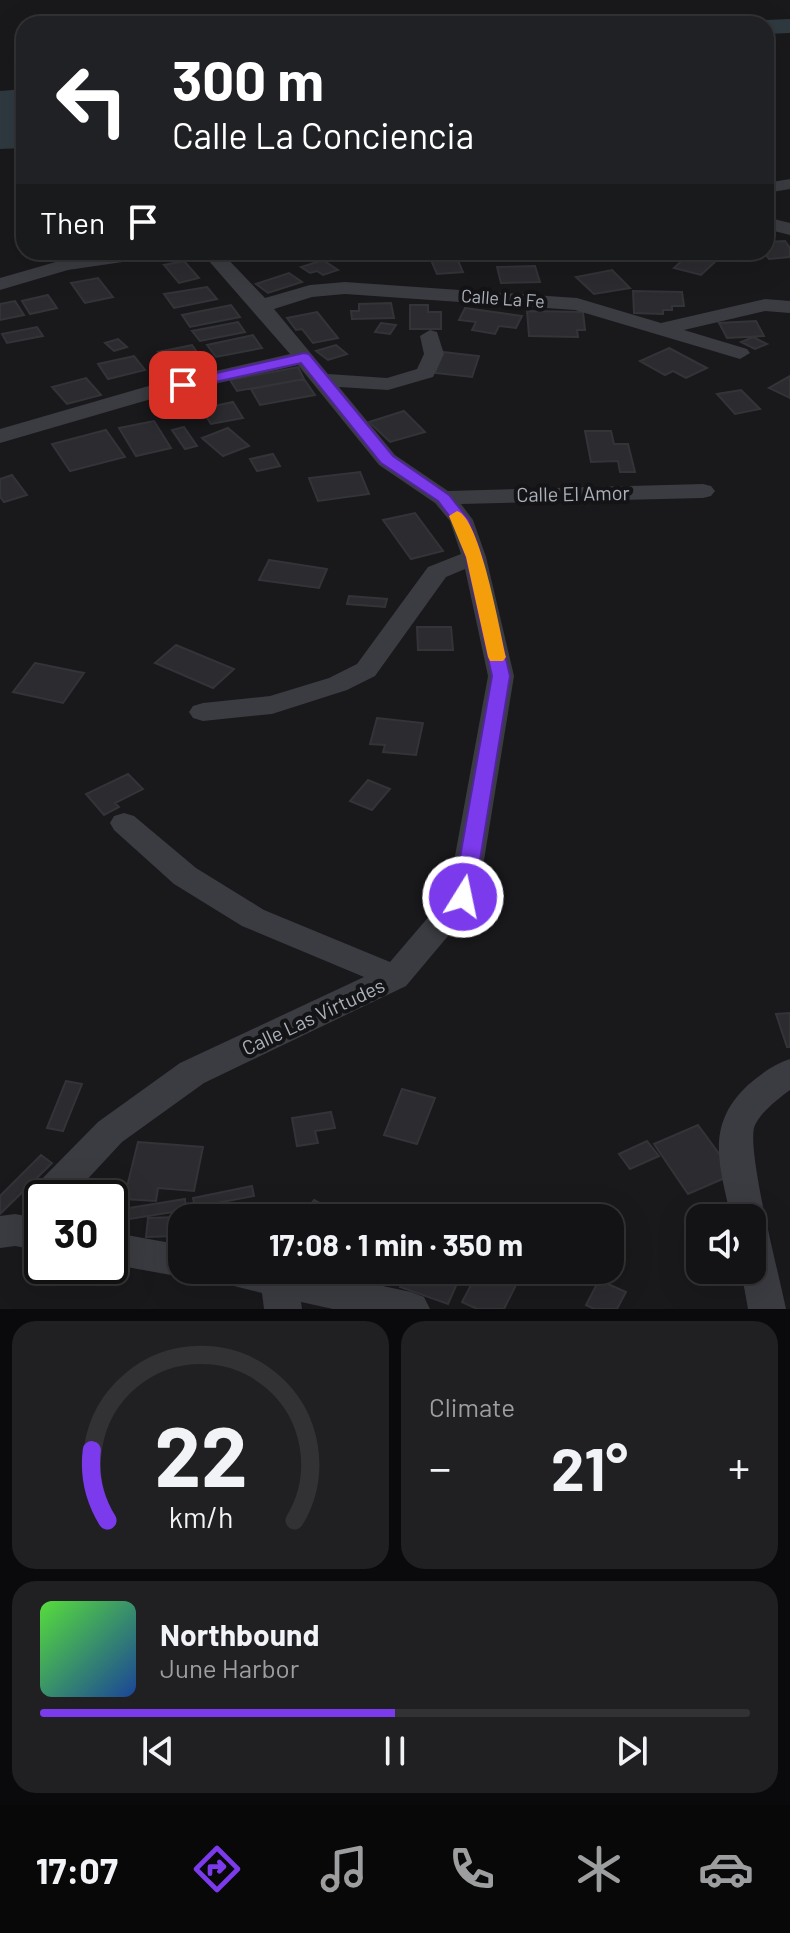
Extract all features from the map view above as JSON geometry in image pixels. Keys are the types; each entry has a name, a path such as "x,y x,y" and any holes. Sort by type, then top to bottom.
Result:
{"street":[{"path":"0,284 66,265 98,260"},
{"name":"Calle Las Virtudes","path":"64,1180 110,1132 192,1073 395,977 463,897 501,676 474,557 461,520 443,498 387,460 261,306 218,260"},
{"name":"Calle La Fe","path":"261,306 310,291 345,288 577,304 740,353"},
{"path":"660,329 765,305 790,307"},
{"path":"322,380 388,384 426,373 434,354 430,336"},
{"path":"0,436 153,392 304,357"},
{"name":"Calle El Amor","path":"443,498 703,491"},
{"path":"203,712 272,705 338,684 366,670 437,572 474,557"},
{"path":"124,823 185,876 253,918 395,977"},
{"path":"747,1204 736,1131 747,1111 775,1082 790,1072"},
{"path":"128,1251 168,1258"},
{"path":"260,1284 281,1294 411,1309"},
{"path":"762,1284 767,1309"}],"shaded area":[{"path":"16,90 16,148 0,149 0,91"}],"building":[{"path":"785,241 790,248 790,257 774,259 774,242"},
{"path":"323,260 338,270 323,275 317,271 310,273 301,267"},
{"path":"431,260 458,260 463,272 437,274"},
{"path":"683,260 717,260 701,275 674,268"},
{"path":"184,261 199,278 179,283 164,265"},
{"path":"535,266 540,282 501,283 497,267"},
{"path":"612,270 630,288 594,294 576,277"},
{"path":"289,273 302,282 268,293 256,284"},
{"path":"98,278 113,297 85,303 71,283"},
{"path":"207,287 217,299 174,308 164,294"},
{"path":"633,291 682,292 684,306 672,306 672,310 663,310 663,314 634,313"},
{"path":"48,295 57,308 30,314 22,301"},
{"path":"15,301 24,315 0,320 0,304"},
{"path":"391,303 394,318 352,319 351,311 359,311 359,304"},
{"path":"231,305 240,317 190,327 182,315"},
{"path":"410,305 428,305 428,312 441,312 441,329 410,329"},
{"path":"465,308 522,316 516,328 499,326 495,334 472,330 476,322 459,320"},
{"path":"527,311 583,312 585,330 577,330 578,337 529,336"},
{"path":"317,312 338,338 313,343 302,329 296,330 287,318"},
{"path":"756,321 764,336 727,338 719,323"},
{"path":"238,322 245,332 200,341 192,331"},
{"path":"381,323 396,325 390,334 375,332"},
{"path":"37,327 43,336 7,343 2,334"},
{"path":"253,335 262,348 216,357 207,345"},
{"path":"753,337 767,344 755,349 741,342"},
{"path":"118,339 127,347 114,351 105,343"},
{"path":"192,345 210,370 182,376 171,359 164,361 158,352"},
{"path":"336,345 347,354 328,360 316,351"},
{"path":"669,348 707,368 686,378 673,371 665,375 640,361"},
{"path":"443,352 479,356 472,377 435,373"},
{"path":"134,356 145,370 108,379 98,364"},
{"path":"298,367 304,379 237,391 230,380"},
{"path":"790,376 790,398 769,388"},
{"path":"86,378 101,395 67,404 52,387"},
{"path":"304,379 315,395 260,405 251,389"},
{"path":"741,390 760,409 735,414 717,394"},
{"path":"233,402 243,418 211,424 201,409"},
{"path":"404,411 425,432 390,442 369,422"},
{"path":"154,421 171,448 136,456 119,428"},
{"path":"184,427 197,446 185,449 172,430"},
{"path":"228,428 249,446 223,456 202,438"},
{"path":"106,430 125,457 70,471 52,444"},
{"path":"585,431 611,431 614,444 628,444 635,472 620,472 618,461 591,462"},
{"path":"273,454 280,466 257,471 250,459"},
{"path":"360,472 369,494 318,501 309,478"},
{"path":"12,475 27,495 4,502 0,497 0,479"},
{"path":"415,513 443,551 411,559 383,520"},
{"path":"269,560 327,569 319,588 259,580"},
{"path":"349,596 387,599 385,607 347,604"},
{"path":"417,627 451,627 453,650 418,650"},
{"path":"176,645 234,669 213,688 155,663"},
{"path":"35,663 84,673 63,703 13,692"},
{"path":"377,718 423,723 416,755 383,752 385,745 370,744"},
{"path":"128,774 143,789 115,803 119,807 104,815 86,794"},
{"path":"368,780 390,789 372,810 350,801"},
{"path":"790,1013 790,1047 787,1047 776,1014"},
{"path":"66,1081 82,1084 63,1131 47,1128"},
{"path":"402,1089 435,1098 417,1144 384,1135"},
{"path":"331,1112 335,1128 315,1131 318,1143 297,1146 292,1118"},
{"path":"698,1125 734,1174 688,1194 654,1144"},
{"path":"647,1141 659,1156 630,1169 619,1154"},
{"path":"138,1142 203,1147 194,1191 158,1188 156,1201 128,1199 128,1183"},
{"path":"41,1155 52,1163 35,1180 24,1180 24,1190 0,1214 0,1196"},
{"path":"252,1186 254,1196 211,1204 194,1204 193,1198"},
{"path":"185,1199 185,1204 168,1204 168,1213 128,1219 128,1208"},
{"path":"168,1217 168,1236 146,1237 148,1218"},
{"path":"358,1284 377,1284 372,1292"},
{"path":"401,1284 457,1284 448,1304 400,1287"},
{"path":"472,1284 516,1284 504,1309 477,1309 462,1302"},
{"path":"597,1284 608,1284 626,1292 617,1309 594,1309 586,1305"}],"waterway":[{"path":"774,27 790,26"}],"slow traffic":[{"path":"457,516 474,557 497,657"}],"route":[{"path":"183,385 304,357 387,460 443,498 461,520 474,557 501,676 463,897"}]}
